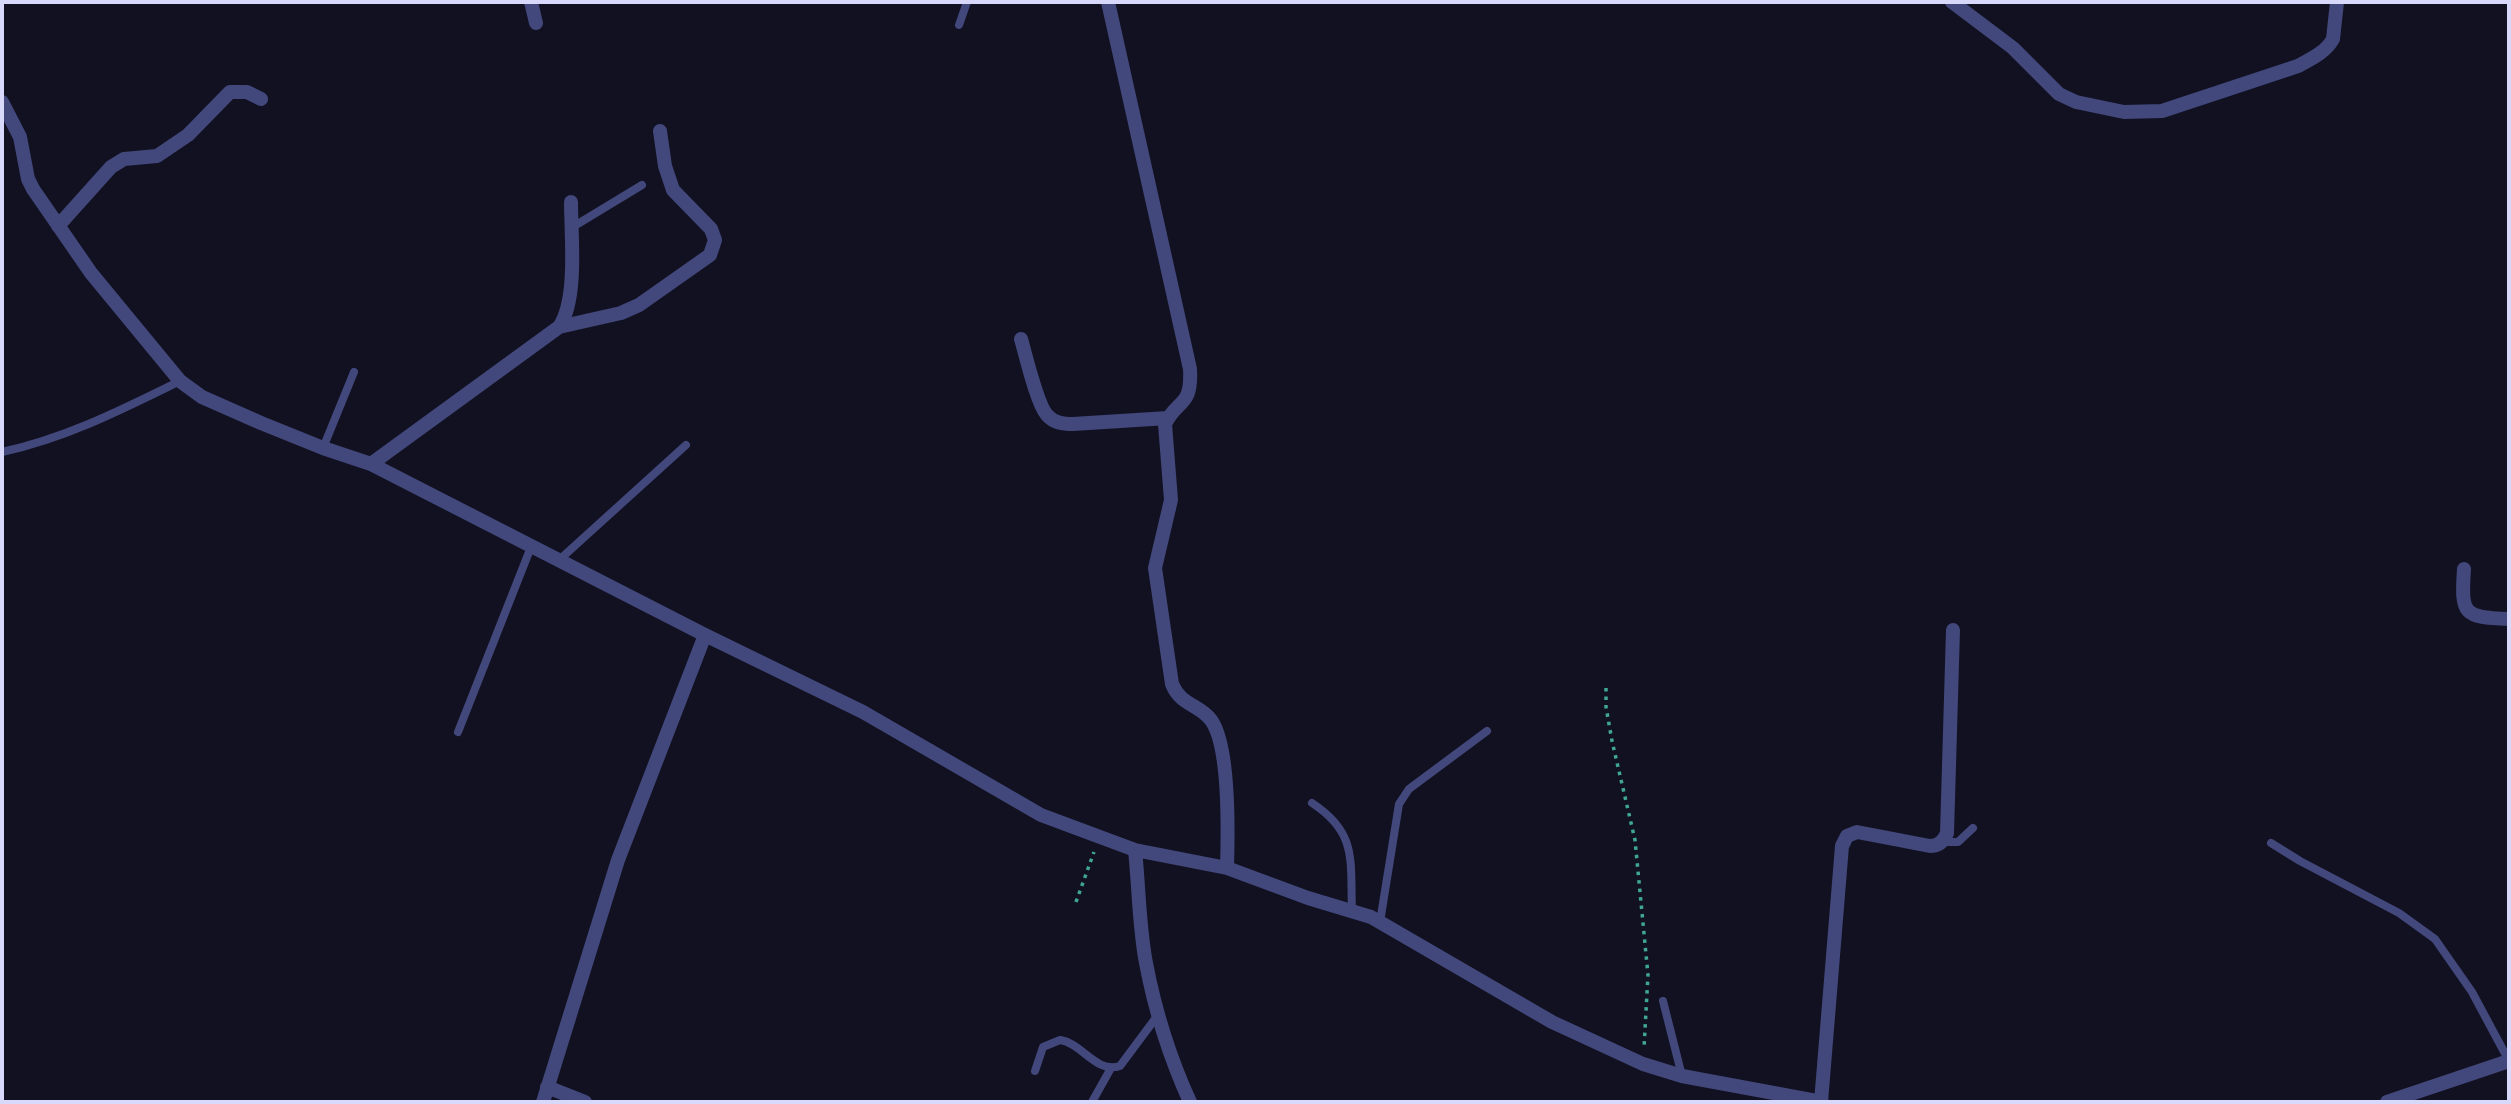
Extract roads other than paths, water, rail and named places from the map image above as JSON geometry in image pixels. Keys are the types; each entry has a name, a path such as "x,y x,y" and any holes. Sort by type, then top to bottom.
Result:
{"street":[{"path":"531,2 536,23"},
{"path":"1108,2 1190,369 1191,383 1187,397 1168,418 1165,431 1171,500 1156,556 1155,580 1172,684 1181,699 1206,714 1218,734 1228,806 1227,868"},
{"path":"1952,2 2014,48 2059,94 2076,102 2136,113 2162,111 2312,59 2330,45 2333,39 2337,2"},
{"path":"58,226 111,167 124,159 158,156 188,135 230,92 247,92 261,99"},
{"path":"2,102 20,138 28,179 58,226 91,273 180,382 202,397 323,448 372,464 558,561 863,712 1041,815 1135,850 1227,868 1380,922 1552,1023 1643,1064 1682,1076 1821,1102 1842,846 1844,839 1857,832 1930,846 1942,842 1947,832 1953,630"},
{"path":"372,464 559,327 621,313 639,305 710,255 715,240 712,229 673,190 664,166 660,131"},
{"path":"559,327 570,305 570,202"},
{"path":"1021,339 1043,410 1058,423 1073,425 1168,418"},
{"path":"2464,569 2464,608 2471,614 2509,619"},
{"path":"543,1102 618,860 705,635"},
{"path":"1135,850 1146,962 1158,1015 1175,1068 1190,1102"},
{"path":"2387,1102 2509,1061"},
{"path":"547,1087 585,1102"}],"lane":[{"path":"959,24 967,2"},
{"path":"571,228 642,185"},
{"path":"323,448 355,372"},
{"path":"2,452 30,446 82,428 180,382"},
{"path":"558,561 686,444"},
{"path":"458,732 531,547"},
{"path":"1380,922 1399,804 1409,789 1487,731"},
{"path":"1312,803 1330,815 1346,840 1352,911"},
{"path":"1942,842 1958,842 1973,828"},
{"path":"2271,843 2399,913 2435,939 2472,992 2509,1061"},
{"path":"1663,1001 1682,1076"},
{"path":"1035,1071 1043,1047 1060,1040 1071,1043 1102,1066 1111,1068 1124,1064 1158,1015"},
{"path":"1092,1102 1111,1068"}]}
